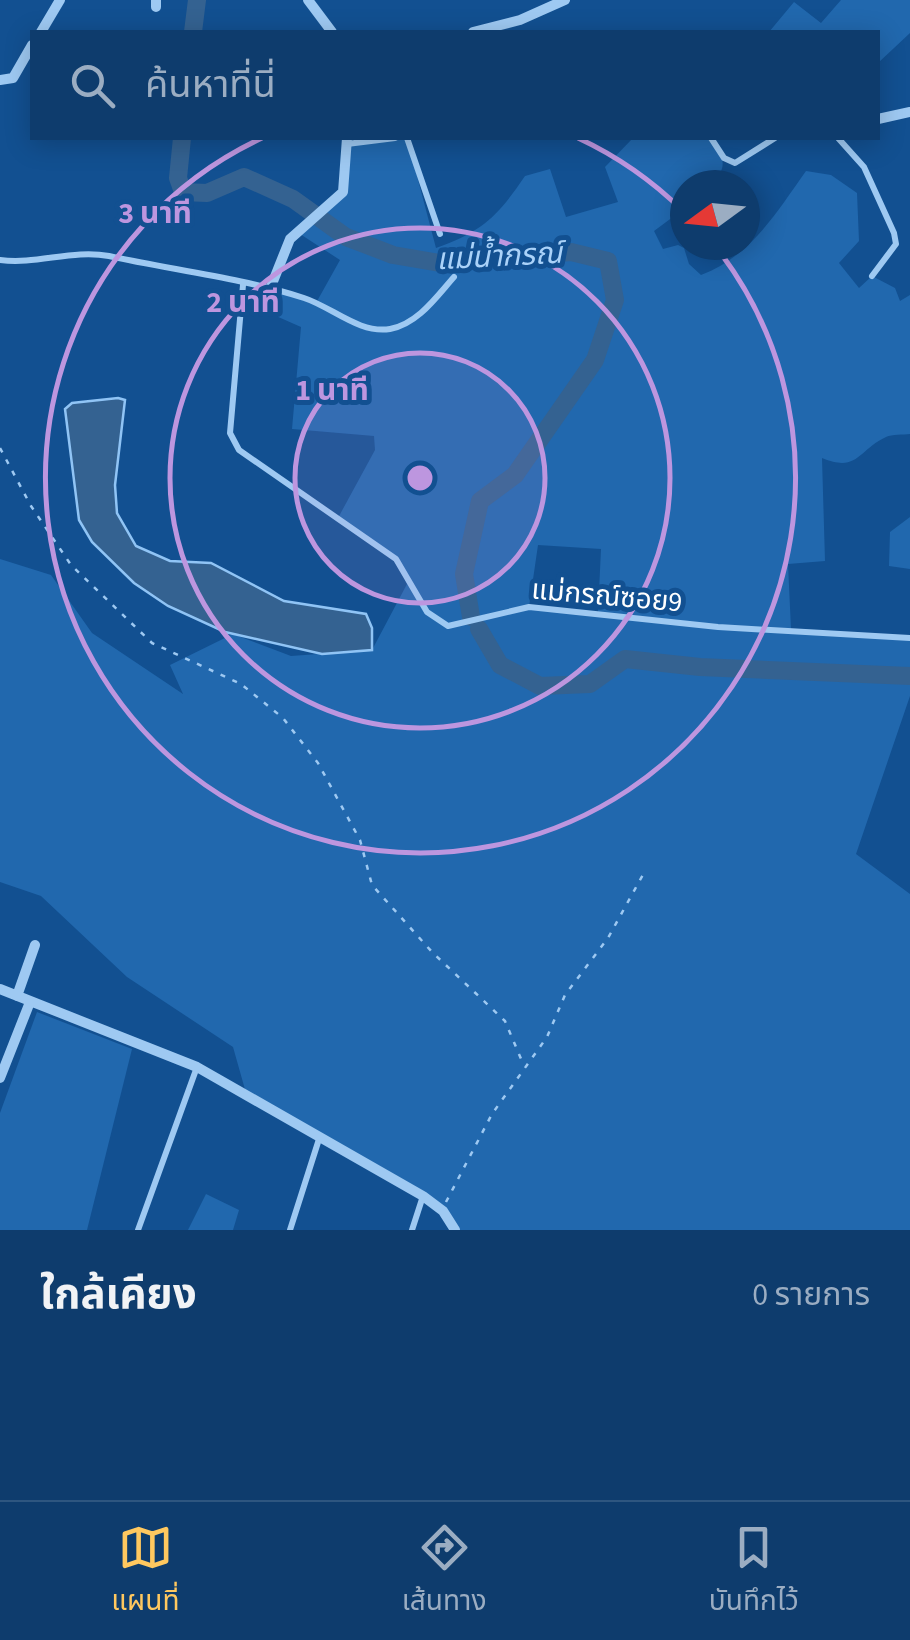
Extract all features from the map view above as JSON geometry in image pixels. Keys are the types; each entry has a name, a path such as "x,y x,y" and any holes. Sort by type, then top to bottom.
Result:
{"street":[{"path":"42,30 60,0"},
{"path":"308,0 330,30"},
{"path":"481,30 520,20 565,0"},
{"path":"0,80 13,78 30,48"},
{"path":"880,119 910,112"},
{"path":"270,288 290,239 342,192 347,140"},
{"path":"17,996 35,945"},
{"path":"0,989 198,1067 424,1196 443,1210 454,1230"},
{"path":"0,1078 30,1002"}],"lane":[{"path":"408,140 440,234"},
{"path":"712,140 724,158 734,162 772,140"},
{"path":"840,140 864,167 894,233 896,244 872,276"},
{"path":"0,260 30,264 92,253 270,288 309,299 362,326 389,330 417,318 454,276"},
{"name":"แม่กรณ์ซอย9","path":"243,285 230,433 239,450 396,559 427,612 448,626 528,607 718,627 910,638"},
{"path":"138,1230 198,1067"},
{"path":"290,1230 321,1134"},
{"path":"412,1230 424,1196"}],"path":[{"path":"0,448 30,506 72,564 152,643 241,684 283,718 318,762 360,840 372,884 432,952 505,1021 524,1066"},
{"path":"443,1210 492,1114 546,1038 564,996 608,938 645,871"}],"shaded area":[{"path":"841,0 910,0 910,33 880,61 880,30 771,30 794,2 821,23"},
{"path":"387,140 408,140 436,248 488,221 525,176 550,169 566,217 618,202 605,167 631,140 712,140 721,156 721,170 670,170 670,219 654,231 663,249 670,247 670,260 688,260 701,275 730,260 760,260 760,232 806,171 831,175 857,193 859,241 839,263 859,288 872,276 895,288 900,301 910,295 910,434 886,437 851,461 822,458 825,561 788,564 791,629 910,638 910,696 856,854 910,894 910,1230 456,1230 443,1210 246,1093 233,1047 127,977 41,896 0,882 0,559 51,575 92,633 183,694 170,665 233,634 291,656 372,650 407,584 396,559 338,518 375,450 374,436 292,429 301,327 276,316 275,290 316,303 340,260 297,232 344,193 347,144","holes":["538,545 601,549 598,613 529,607"]},
{"path":"125,400 115,485 117,513 136,546 170,561 211,563 284,601 366,614 372,628 372,650 322,654 225,632 168,606 134,583 92,542 79,520 65,409 72,403"},
{"path":"910,517 910,569 889,566 890,532"},
{"path":"37,1012 132,1049 87,1230 0,1230 0,1113"},
{"path":"206,1194 239,1210 233,1230 188,1230"}],"waterway":[{"name":"แม่น้ำกรณ์","path":"193,30 197,0"},
{"name":"แม่น้ำกรณ์","path":"182,140 178,178 183,192 207,193 244,177 293,199 346,237 393,255 440,263 571,252 608,261 615,300 595,360 515,475 480,501 464,574 471,617"},
{"name":"แม่น้ำกรณ์","path":"479,629 500,665 540,686 590,684 625,659 700,667 910,676"}]}
